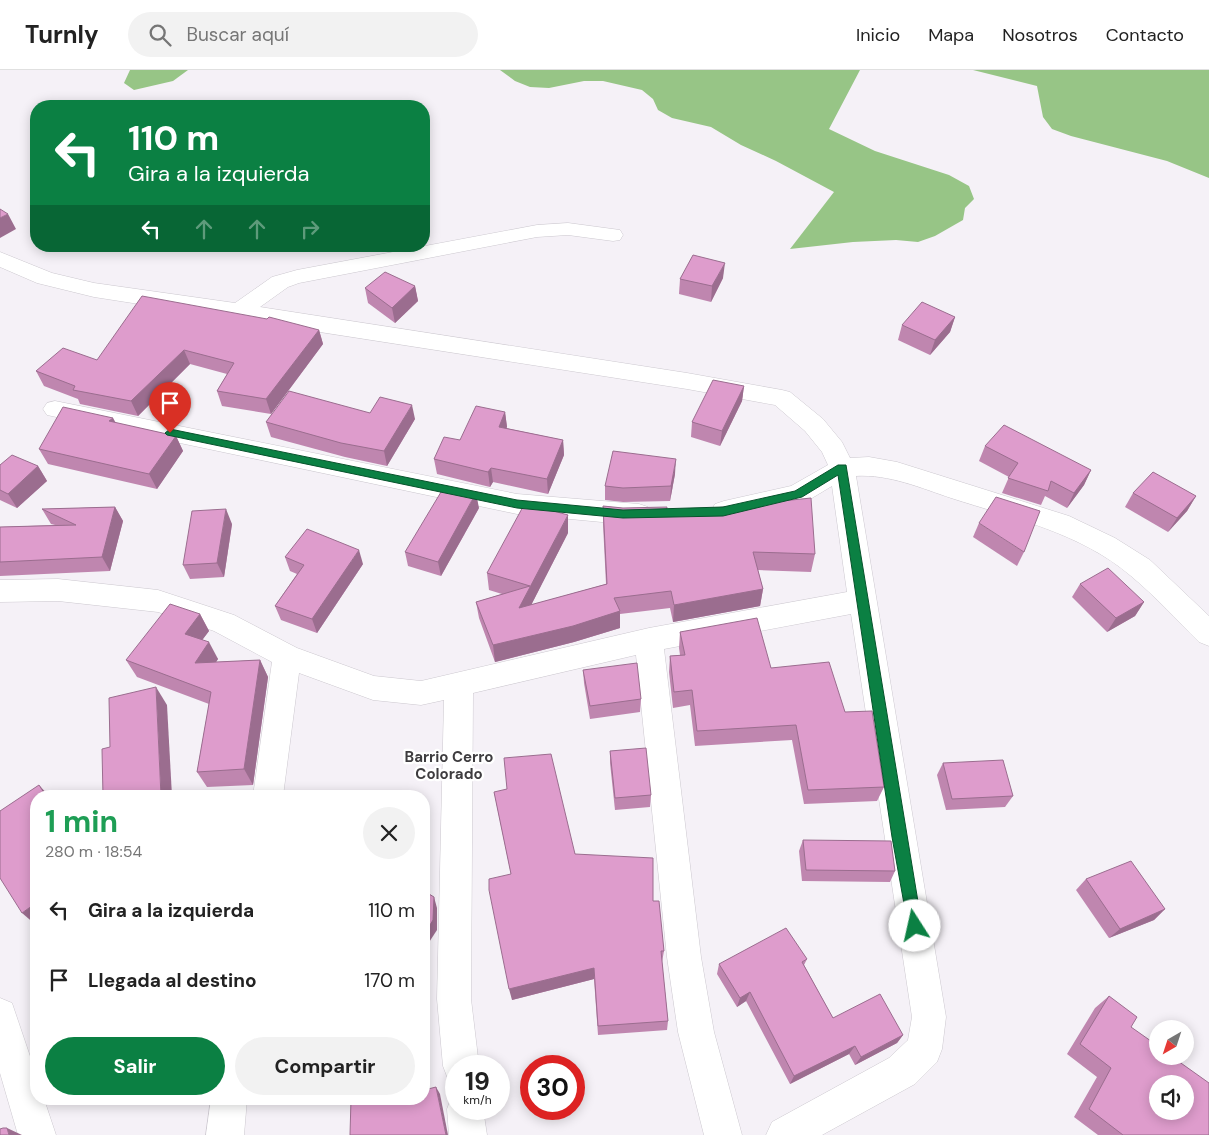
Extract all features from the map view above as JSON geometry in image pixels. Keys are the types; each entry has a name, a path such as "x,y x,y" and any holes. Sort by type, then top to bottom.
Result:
{"street":[{"path":"430,252 537,231 568,229 613,235"},
{"path":"239,311 280,282 297,277 427,252"},
{"path":"0,260 45,278 94,290 687,381 782,398 814,425 833,448 842,468 929,1017 924,1049 902,1071 785,1135"},
{"path":"55,409 517,504 623,514 660,513"},
{"path":"705,512 723,512 798,494 842,468 869,466 897,471 1060,523 1106,545 1140,568 1209,634"},
{"path":"0,591 58,590 158,601 224,623 286,656 373,688 421,693 649,640 864,600"},
{"path":"649,640 684,957 696,1032 723,1135"},
{"path":"269,790 286,656"},
{"path":"459,684 454,999 460,1055"},
{"path":"0,1014 37,1135"},
{"path":"225,1135 228,1105"},
{"path":"466,1120 468,1135"}],"green space":[{"path":"130,70 188,70 173,81 134,90 124,83"},
{"path":"500,70 860,70 829,129 875,151 949,175 969,186 974,199 965,208 963,220 935,236 918,242 896,240 853,242 790,249 834,192 776,161 741,145 711,127 672,118 658,110 653,99 642,90 603,81 584,81 549,88 530,87 515,81"},
{"path":"973,70 1209,70 1209,178 1167,161 1071,136 1052,129 1043,117 1037,86"}],"building":[{"path":"0,209 8,214 0,218"},
{"path":"693,255 725,263 712,286 680,279"},
{"path":"385,272 415,286 392,308 365,288"},
{"path":"142,296 267,319 269,317 319,330 266,399 217,391 234,363 184,350 131,401 73,390 75,386 36,371 63,348 97,360"},
{"path":"922,302 955,317 935,340 902,325"},
{"path":"713,380 744,386 722,431 692,422"},
{"path":"289,391 370,413 380,397 412,405 384,451 341,443 266,422"},
{"path":"476,406 505,412 499,427 563,440 547,479 491,468 488,472 434,459 444,437 460,440"},
{"path":"63,407 113,418 109,421 176,436 149,474 39,449"},
{"path":"1004,425 1091,470 1074,493 1051,481 1048,491 1008,478 1018,463 985,446"},
{"path":"613,451 676,459 671,486 623,488 605,486"},
{"path":"12,455 38,466 8,494 0,490 0,465"},
{"path":"1153,472 1196,496 1177,518 1133,493"},
{"path":"444,487 476,493 438,562 405,552"},
{"path":"996,497 1040,511 1024,552 979,523"},
{"path":"811,498 815,554 753,552 763,589 674,605 671,591 614,598 620,611 573,626 493,645 476,602 530,586 487,573 525,503 568,515 519,608 607,584 603,506 623,508 667,507 666,513"},
{"path":"115,507 102,557 0,562 0,527 76,525 42,509"},
{"path":"226,509 217,563 183,565 192,511"},
{"path":"307,529 359,550 312,619 275,606 304,565 285,557"},
{"path":"1108,568 1144,602 1116,618 1080,584"},
{"path":"170,604 200,614 185,634 209,642 195,663 260,660 244,769 197,772 211,692 126,660"},
{"path":"757,618 771,668 829,662 845,712 872,711 884,787 808,790 796,725 697,731 692,690 674,692 670,656 685,655 680,632"},
{"path":"637,663 641,699 590,706 583,670"},
{"path":"156,687 161,790 103,790 102,749 110,747 109,698"},
{"path":"646,748 651,795 615,798 610,751"},
{"path":"551,754 575,854 653,858 653,901 659,901 664,951 661,951 668,1021 598,1026 594,968 509,989 489,890 489,879 511,874 494,792 507,789 504,758"},
{"path":"1003,760 1013,796 952,799 943,763"},
{"path":"39,785 42,790 32,790"},
{"path":"30,791 30,907 22,913 0,878 0,811"},
{"path":"803,840 891,841 895,871 806,870"},
{"path":"1131,861 1165,909 1120,929 1086,879"},
{"path":"430,895 434,897 433,920 430,925"},
{"path":"786,928 807,959 802,962 833,1018 880,994 903,1035 861,1057 855,1046 794,1076 750,992 740,998 719,964"},
{"path":"1109,996 1137,1017 1131,1027 1149,1040 1149,1065 1184,1065 1209,1083 1209,1135 1123,1135 1089,1109 1111,1068 1080,1044"},
{"path":"436,1087 446,1135 350,1135 351,1105 430,1105 430,1088"},
{"path":"7,1128 9,1135 0,1135 0,1129"}],"district":[{"name":"Barrio Cerro Colorado","path":"449,766"}],"route":[{"path":"170,433 517,504 623,514 723,512 798,494 842,468 864,600 899,837 915,926"}]}
